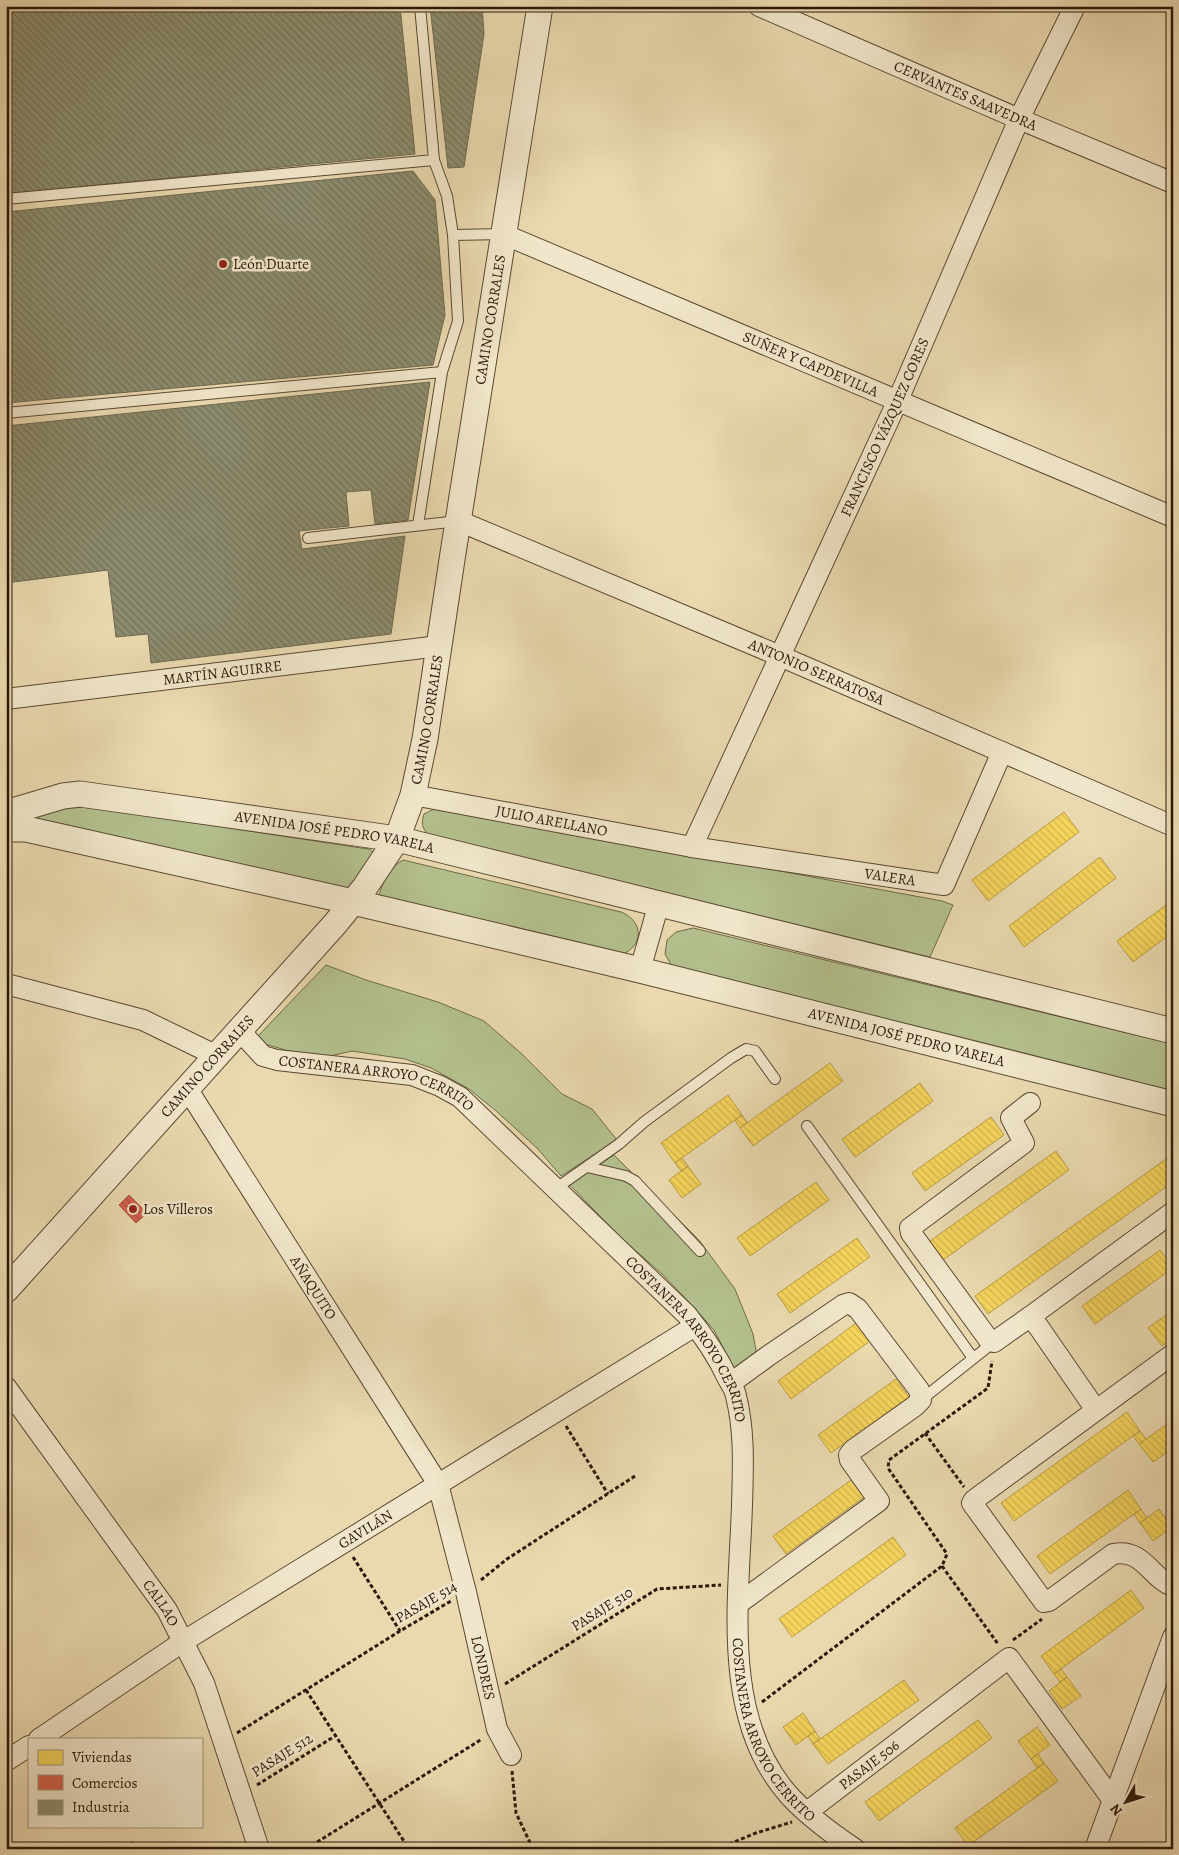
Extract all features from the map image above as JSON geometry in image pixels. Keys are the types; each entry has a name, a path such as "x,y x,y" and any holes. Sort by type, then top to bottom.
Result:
{"street":[{"name":"CAMINO CORRALES","path":"6,1290 188,1090 353,902 396,839 413,795 425,739 540,6"},
{"name":"CERVANTES SAAVEDRA","path":"759,6 1173,183"},
{"name":"FRANCISCO VÁZQUEZ CORES","path":"692,847 898,400 1020,119 1075,6"},
{"name":"SUÑER Y CAPDEVILLA","path":"503,234 1173,516"},
{"name":"ANTONIO SERRATOSA","path":"459,521 780,656 1173,826"},
{"name":"MARTÍN AGUIRRE","path":"6,699 439,646"},
{"name":"VALERA","path":"692,847 944,885 1002,752"},
{"name":"AVENIDA JOSÉ PEDRO VARELA","path":"6,813 63,796 80,794 396,839 1173,1031"},
{"name":"JULIO ARELLANO","path":"413,795 692,847"},
{"name":"AVENIDA JOSÉ PEDRO VARELA","path":"6,829 26,829 353,902 640,970 1173,1104"},
{"path":"640,970 659,903"},
{"path":"6,984 143,1020 217,1056"},
{"name":"COSTANERA ARROYO CERRITO","path":"240,1031 263,1056 277,1060 412,1075 440,1086 460,1097 478,1112 680,1309 708,1340 736,1394 744,1451 738,1654 748,1713 758,1747 772,1772 788,1794 829,1831 855,1849"},
{"name":"AÑAQUITO","path":"188,1090 438,1484"},
{"path":"1030,1103 1011,1118 1024,1143 910,1228 910,1234 989,1340 994,1342 1172,1214"},
{"path":"731,1383 843,1305 850,1303 858,1309 919,1390 921,1400 853,1450 849,1455 850,1460 879,1501 739,1603"},
{"path":"1031,1316 1096,1410"},
{"name":"GAVILÁN","path":"40,1738 184,1641 696,1326"},
{"path":"1173,1354 972,1503 1044,1602 1049,1601 1113,1554 1121,1553 1142,1561 1166,1584 1173,1586"},
{"name":"CALLAO","path":"6,1387 162,1602 184,1641 204,1682 259,1849"},
{"name":"LONDRES","path":"438,1484 466,1592 498,1729 511,1756"},
{"path":"1095,1849 1112,1799 1167,1669 1173,1637"},
{"path":"1005,1654 1112,1799"},
{"name":"PASAJE 506","path":"807,1812 1005,1654"},
{"path":"6,1761 28,1747"}],"lane":[{"path":"418,525 442,372 458,321 453,235 447,196 434,160 420,6"},
{"path":"6,199 434,160"},
{"path":"453,235 503,234"},
{"path":"6,412 442,372"},
{"path":"308,538 459,521"},
{"path":"555,1188 619,1144 644,1122 746,1049 755,1052 775,1079"},
{"path":"807,1126 973,1358"},
{"path":"587,1167 626,1176 635,1181 700,1251"},
{"path":"921,1400 994,1342"}],"path":[{"path":"748,1713 942,1566 947,1554 888,1468 889,1460 988,1388 994,1342"},
{"path":"557,1411 608,1494"},
{"path":"925,1433 974,1500"},
{"name":"PASAJE 514","path":"224,1741 466,1592 507,1559 635,1476"},
{"path":"344,1543 400,1631"},
{"path":"942,1566 1005,1654 1044,1617 1044,1602"},
{"name":"PASAJE 510","path":"490,1694 657,1589 740,1583"},
{"path":"306,1690 410,1849"},
{"path":"306,1849 498,1729"},
{"name":"PASAJE 512","path":"241,1794 335,1736"},
{"path":"511,1756 516,1813 532,1849"},
{"path":"717,1849 756,1833 796,1821 807,1812"},
{"path":"132,1842 134,1849"}],"green space":[{"path":"92,807 369,849 374,853 353,892 6,820 62,808"},
{"path":"434,809 504,820 942,901 953,905 930,957 429,835 422,823 423,817 424,814"},
{"path":"403,860 621,912 634,921 637,927 637,940 629,951 621,955 379,897 387,876 394,866"},
{"path":"693,928 1173,1044 1173,1092 673,968 665,954 667,940 676,932"},
{"path":"326,965 366,980 438,1002 484,1021 523,1055 562,1094 592,1109 617,1140 561,1176 537,1148 495,1110 469,1089 431,1068 405,1059 352,1051 330,1056 292,1052 265,1044 258,1036"},
{"path":"614,1155 699,1240 735,1289 753,1334 757,1356 735,1371 714,1330 660,1272 621,1238 568,1183"}],"building: Viviendas":[{"path":"1064,812 1079,832 988,901 972,880"},
{"path":"1100,857 1116,878 1024,947 1009,926"},
{"path":"1173,900 1173,932 1133,962 1117,941"},
{"path":"830,1063 843,1081 753,1146 740,1128"},
{"path":"920,1083 933,1101 855,1157 842,1139"},
{"path":"728,1095 742,1115 675,1163 661,1143"},
{"path":"742,1115 747,1122 740,1128 735,1120"},
{"path":"991,1117 1004,1135 925,1191 912,1173"},
{"path":"1056,1151 1069,1170 943,1260 930,1241"},
{"path":"682,1158 688,1166 681,1171 675,1163"},
{"path":"1166,1159 1173,1168 1173,1182 988,1314 975,1296"},
{"path":"688,1166 701,1184 682,1198 669,1180"},
{"path":"816,1182 829,1200 750,1256 737,1238"},
{"path":"857,1238 870,1257 790,1313 777,1294"},
{"path":"1160,1250 1173,1268 1095,1324 1082,1306"},
{"path":"1173,1310 1173,1338 1162,1346 1148,1328"},
{"path":"856,1323 870,1341 791,1399 778,1381"},
{"path":"896,1379 909,1397 831,1453 818,1435"},
{"path":"1127,1412 1140,1431 1014,1521 1001,1503"},
{"path":"1173,1420 1173,1448 1153,1462 1139,1444"},
{"path":"1140,1431 1146,1439 1139,1444 1133,1436"},
{"path":"851,1480 864,1497 786,1554 773,1536"},
{"path":"1128,1490 1141,1509 1050,1574 1037,1556"},
{"path":"1141,1509 1147,1518 1140,1523 1134,1514"},
{"path":"1159,1509 1172,1527 1153,1541 1140,1523"},
{"path":"893,1537 906,1555 792,1637 779,1619"},
{"path":"1131,1590 1144,1608 1054,1674 1041,1656"},
{"path":"1061,1669 1067,1677 1060,1682 1054,1674"},
{"path":"1067,1677 1081,1696 1062,1709 1049,1691"},
{"path":"904,1680 919,1700 828,1764 813,1744"},
{"path":"803,1713 815,1731 796,1745 783,1727"},
{"path":"978,1720 992,1738 879,1821 865,1802"},
{"path":"1037,1727 1050,1745 1031,1759 1018,1741"},
{"path":"815,1731 820,1739 813,1744 808,1736"},
{"path":"1038,1754 1044,1763 1037,1768 1031,1759"},
{"path":"1044,1763 1058,1781 968,1846 955,1828"}],"building: Comercios":[{"name":"Los Villeros","path":"129,1195 147,1213 136,1223 119,1205"}],"building: Industria":[{"path":"6,6 400,6 415,154 6,194"},
{"path":"430,6 482,6 484,34 464,167 448,168"},
{"name":"León Duarte","path":"413,171 435,200 445,315 433,365 6,403 6,212"},
{"path":"430,382 408,520 375,524 371,490 346,492 349,526 299,531 302,549 405,536 391,634 151,663 148,634 116,637 108,570 6,583 6,426"}],"place":[{"name":"León Duarte","path":"223,264"},
{"name":"Los Villeros","path":"133,1209"}]}
